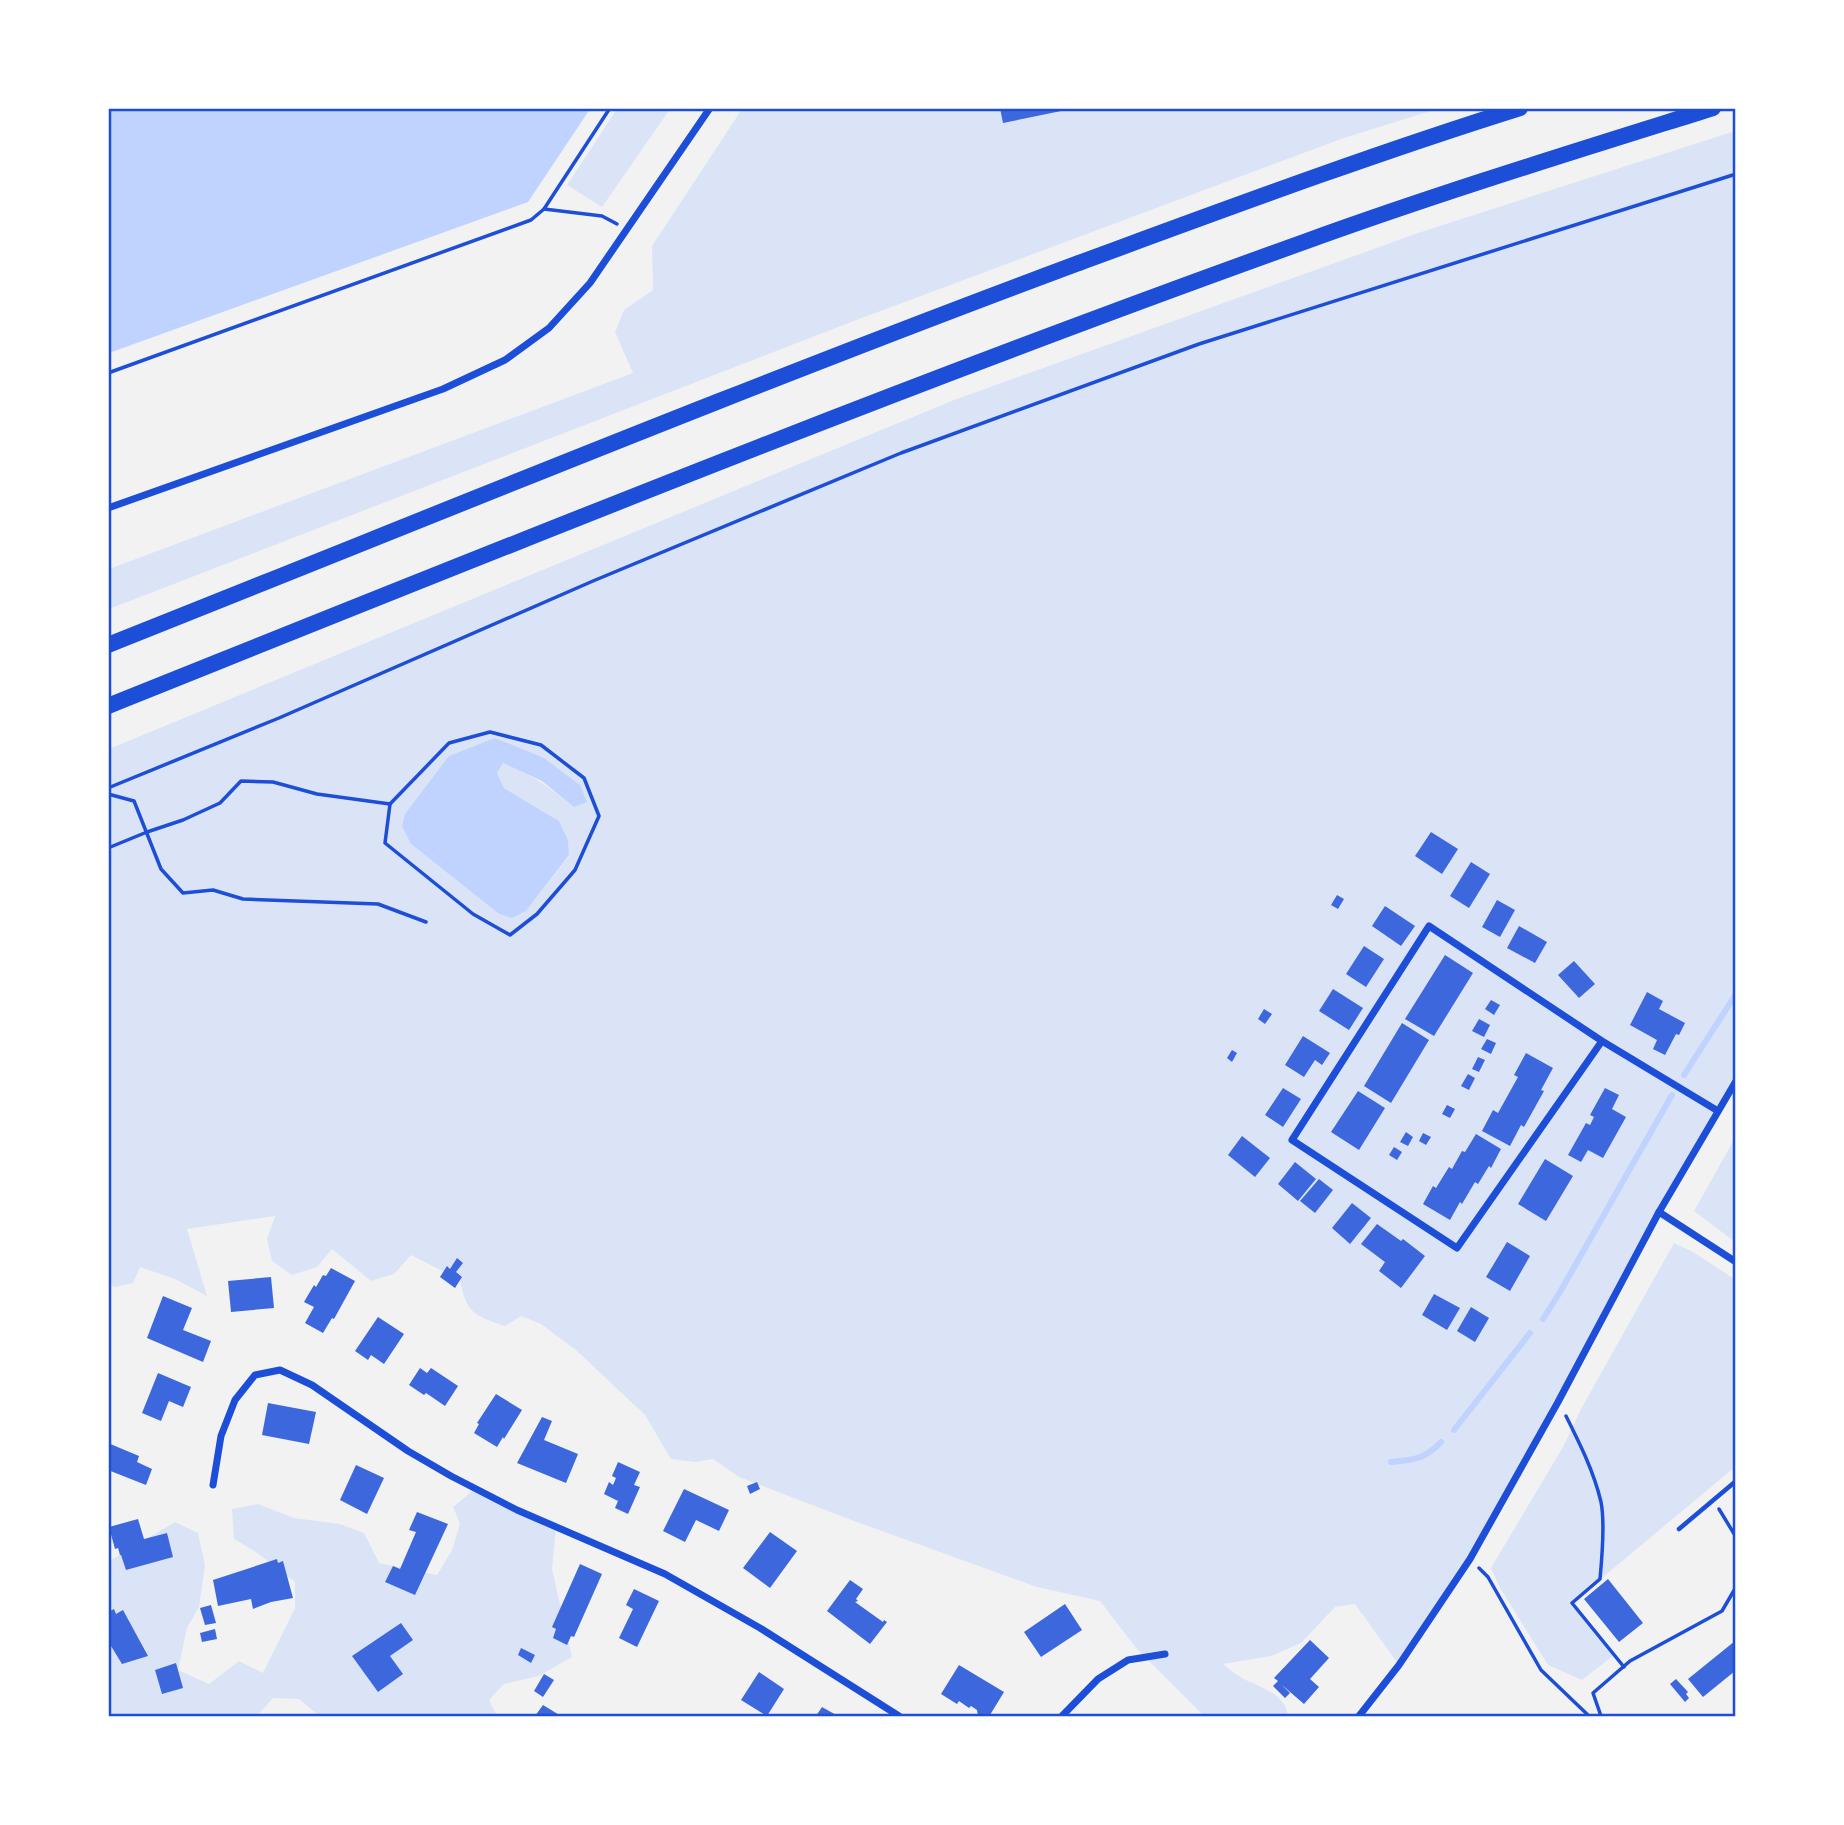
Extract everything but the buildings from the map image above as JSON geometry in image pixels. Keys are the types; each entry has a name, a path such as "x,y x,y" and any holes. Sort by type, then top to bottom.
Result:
{"highway":[{"path":"108,645 962,307 1294,183 1520,108"},
{"path":"108,706 743,453 1073,327 1306,241 1531,164 1713,108"}],"street":[{"path":"108,508 443,389 505,360 549,328 590,283 710,108"},
{"path":"1602,1041 1457,1248 1292,1140 1429,926 1602,1041 1718,1111"},
{"path":"1359,1717 1399,1665 1470,1559 1558,1402 1659,1212 1735,1082"},
{"path":"1659,1212 1735,1262"},
{"path":"213,1485 220,1436 235,1400 255,1375 280,1370 312,1385 408,1451 451,1476 517,1510 665,1574 760,1628 899,1717"},
{"path":"1062,1717 1098,1679 1128,1660 1165,1654"}],"lane":[{"path":"1679,1529 1735,1481"}],"path":[{"path":"108,373 531,220 544,209 610,108"},
{"path":"108,788 901,453 1199,344 1735,174"},
{"path":"544,209 602,216 626,229"},
{"path":"490,732 541,745 584,778 599,816 575,870 537,914 510,935 473,914 385,843 390,804 449,743 490,732"},
{"path":"108,848 220,803 241,781 273,782 317,794 390,804"},
{"path":"108,794 134,801 161,869 183,893 212,890 243,899 378,904 426,922"},
{"path":"1558,1402 1588,1461 1602,1504 1600,1579 1572,1603 1624,1667"},
{"path":"1713,1500 1735,1537"},
{"path":"1470,1559 1488,1577 1541,1670 1589,1717"},
{"path":"1601,1717 1593,1693 1624,1667 1665,1641 1722,1611 1735,1587"}],"shaded area":[{"path":"617,109 670,109 602,207 567,185"},
{"path":"742,109 1437,109 1344,138 859,319 109,609 109,569 633,373 615,332 624,310 653,290 652,246"},
{"path":"1735,131 1735,1081 1470,1559 1399,1665 1355,1604 1335,1607 1301,1643 1271,1656 1223,1664 1242,1678 1277,1696 1286,1708 1288,1716 1204,1716 1137,1649 1100,1601 1037,1587 846,1518 739,1477 713,1459 695,1462 671,1459 645,1415 577,1351 541,1324 521,1316 505,1326 479,1316 465,1300 460,1280 411,1255 394,1274 371,1281 332,1249 317,1267 292,1275 272,1261 267,1239 275,1216 187,1229 207,1296 175,1279 140,1267 133,1283 114,1287 109,1283 109,749 954,400 1421,232","holes":["496,738 574,807 540,782 503,763 497,773 504,788 559,821 568,840 569,856 526,911 512,918 499,914 411,844"]},
{"path":"1735,1138 1735,1242 1694,1211"},
{"path":"1674,1243 1736,1280 1735,1467 1572,1603 1614,1655 1582,1680 1548,1665 1500,1588 1491,1568 1563,1447 1581,1409"},
{"path":"476,1488 556,1527 552,1569 572,1657 539,1676 504,1684 489,1700 497,1716 319,1716 299,1699 273,1698 257,1716 109,1716 109,1559 175,1522 198,1533 205,1565 199,1607 187,1628 178,1670 209,1684 239,1661 263,1673 295,1608 295,1582 234,1539 232,1509 258,1504 294,1518 340,1524 364,1533 379,1563 437,1575 452,1550 460,1524 453,1507"}],"water":[{"path":"109,108 590,109 528,202 109,353"},
{"path":"495,738 544,758 580,785 587,802 574,807 542,781 503,763 497,773 504,788 559,821 568,840 569,855 526,911 512,918 499,914 411,844 402,826 405,814 449,756"}],"waterway":[{"path":"1684,1075 1736,994"},
{"path":"1543,1319 1672,1095"},
{"path":"1454,1430 1530,1333"},
{"path":"1391,1462 1419,1458 1441,1442"}]}
